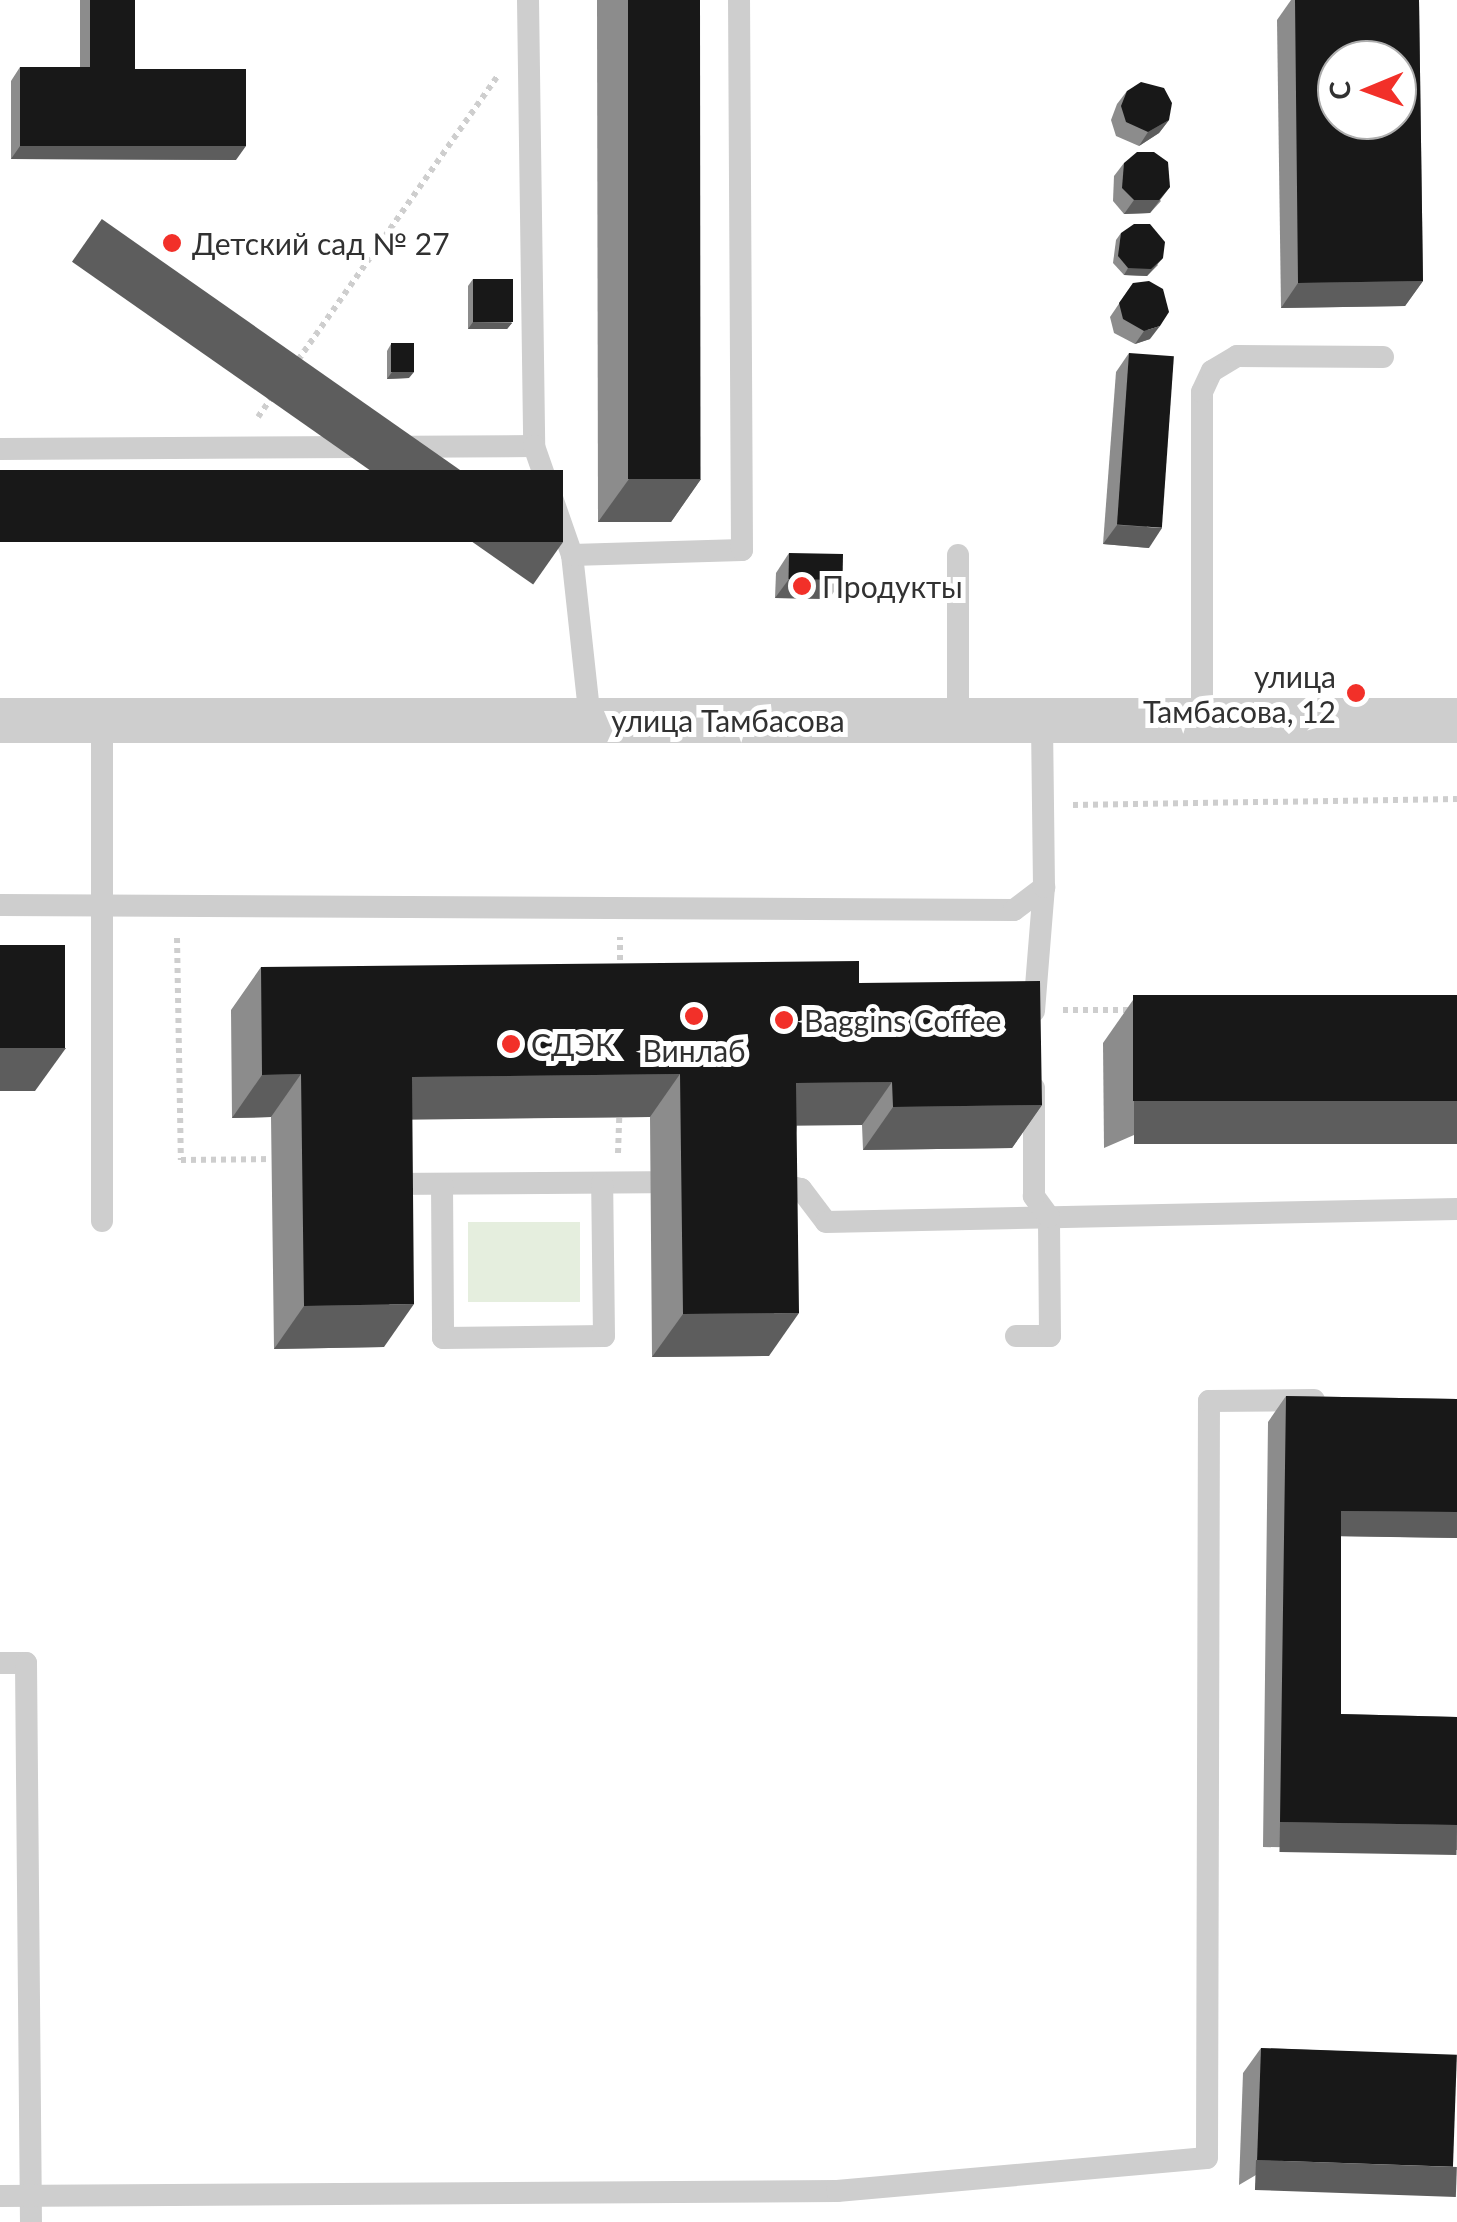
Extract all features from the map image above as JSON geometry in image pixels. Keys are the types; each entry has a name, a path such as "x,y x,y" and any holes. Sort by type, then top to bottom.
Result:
{"street":[{"name":"улица Тамбасова","path":"0,720 1457,720"}],"lane":[{"path":"528,0 534,446 572,555 590,720"},
{"path":"572,555 742,550 739,0"},
{"path":"1202,720 1202,392 1212,370 1237,356 1383,357"},
{"path":"0,449 534,446"},
{"path":"958,555 958,720"},
{"path":"1034,1019 1044,886 1042,720"},
{"path":"102,721 102,1221"},
{"path":"0,905 1014,910 1044,886"},
{"path":"1016,1336 1050,1336 1049,1216 1034,1196 1034,1066"},
{"path":"767,1181 800,1189 826,1222 1457,1209"},
{"path":"442,1184 443,1338 568,1337 604,1336 602,1182"},
{"path":"382,1184 650,1182"},
{"path":"0,2196 837,2191 1207,2158 1209,1401 1342,1400"},
{"path":"0,1663 26,1662 31,2222"}],"path":[{"path":"236,448 528,34"},
{"path":"1043,805 1457,799"},
{"path":"176,906 181,1160 271,1159"},
{"path":"620,987 621,910"},
{"path":"1034,1019 1150,1010"}],"green space":[{"path":"468,1222 580,1222 580,1302 468,1302"}],"building":[{"path":"90,0 135,0 135,69 246,69 246,146 20,146 20,67 90,67"},
{"path":"628,0 700,0 700,479 628,479"},
{"path":"1295,0 1419,0 1423,281 1298,283"},
{"path":"1141,82 1164,88 1172,103 1169,120 1148,132 1126,122 1121,106 1127,91"},
{"path":"1137,152 1154,152 1168,162 1170,187 1159,200 1134,200 1122,188 1124,163"},
{"path":"1134,224 1150,224 1165,242 1163,258 1151,269 1128,268 1118,256 1121,233"},
{"path":"473,279 513,279 513,322 473,322"},
{"path":"1149,281 1163,289 1169,312 1160,326 1144,331 1123,319 1119,303 1133,283"},
{"path":"391,343 414,343 414,372 391,372"},
{"path":"1129,353 1174,356 1162,528 1117,525"},
{"path":"0,470 563,470 563,542 0,542"},
{"path":"789,553 843,554 843,580 789,579"},
{"path":"0,945 65,945 65,1048 0,1048"},
{"path":"859,961 859,983 1040,981 1042,1105 893,1107 892,1082 796,1083 799,1313 683,1314 680,1074 412,1077 414,1304 304,1306 301,1074 262,1075 261,967"},
{"path":"1133,995 1457,995 1457,1101 1133,1101"},
{"path":"1286,1396 1457,1399 1457,1512 1341,1511 1341,1714 1457,1717 1457,1825 1280,1822"},
{"path":"1261,2048 1457,2055 1453,2167 1257,2160"}],"place":[{"name":"Детский сад № 27","path":"172,243"},
{"name":"Продукты","path":"802,586"},
{"name":"улица Тамбасова, 12","path":"1356,693"},
{"name":"Винлаб","path":"694,1016"},
{"name":"Baggins Coffee","path":"784,1020"},
{"name":"СДЭК","path":"511,1044"}]}
